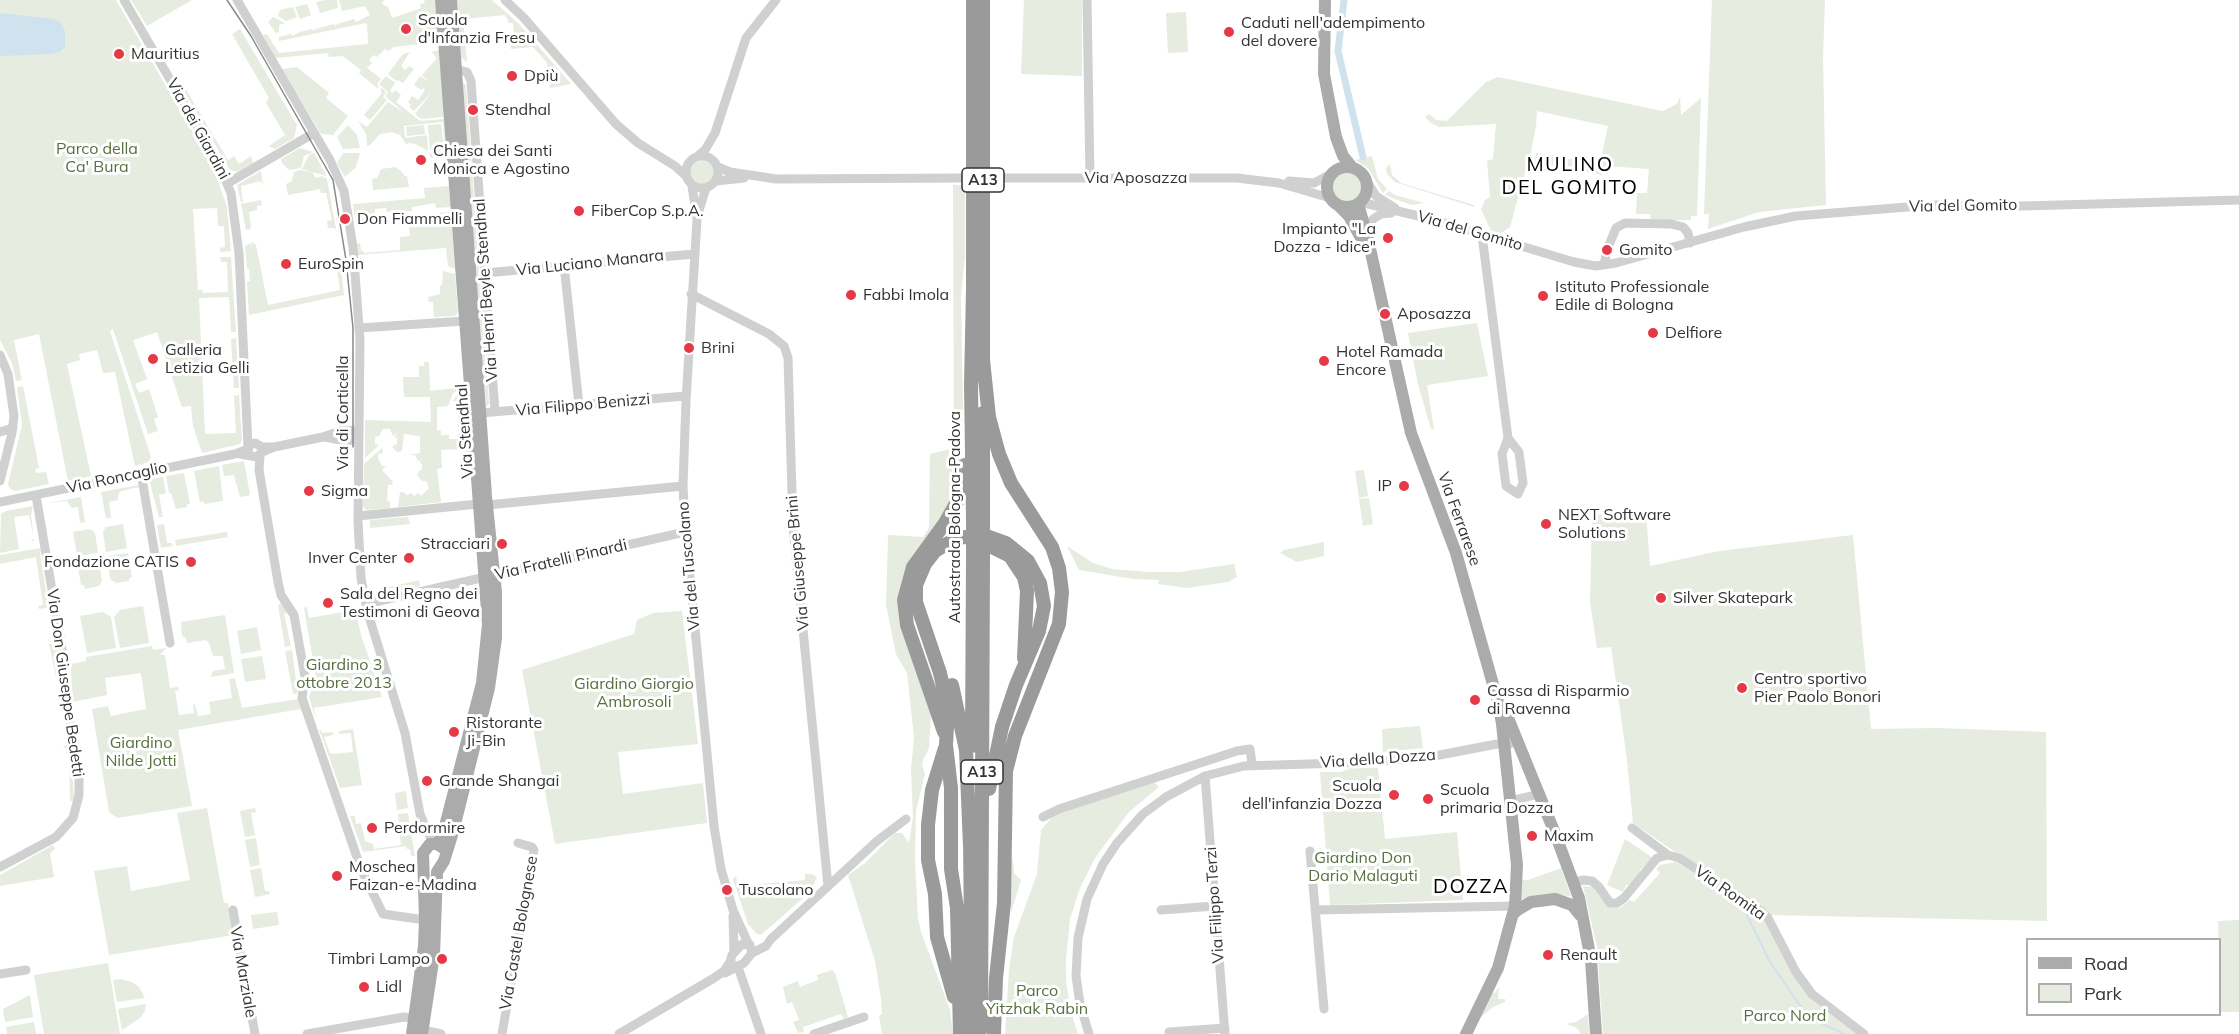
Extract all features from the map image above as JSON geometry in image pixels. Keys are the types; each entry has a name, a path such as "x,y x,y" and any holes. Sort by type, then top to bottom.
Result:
{"highway":[{"name":"Autostrada Bologna-Padova","path":"973,0 971,385 978,520"},
{"name":"Autostrada Bologna-Padova","path":"972,1034 978,520 983,360 983,0"},
{"path":"983,360 989,417 999,454 1011,483 1052,547 1059,568 1062,592 1059,624 1015,736 1006,771 1003,924 996,978 994,1034"},
{"path":"960,1028 937,937 935,894 928,860 928,825 932,790 946,743 907,625 904,600 913,567 945,523 961,491 966,458 971,385"},
{"path":"960,1028 957,908 951,869 951,788 946,743 947,700 916,602 918,578 929,557 943,544 965,536 992,537 1015,548 1028,561 1040,583 1044,606 1039,631 1016,685 1002,727 976,844"},
{"path":"976,844 964,734 952,682 925,610 923,597 924,583 930,569 945,552 966,543 983,543 996,547 1015,562 1027,591 1024,658"},
{"path":"1015,736 1022,680"},
{"name":"Autostrada Bologna-Padova","path":"976,844 983,1034"}],"main road":[{"name":"Via Stendhal","path":"441,0 465,321 490,576 497,620 493,668 450,845 443,860"},
{"name":"Via Stendhal","path":"451,0 480,413 483,504"},
{"path":"1325,0 1324,74 1336,137 1343,156 1365,180 1366,191 1359,203 1349,207 1335,202 1326,186 1332,173 1336,137"},
{"path":"1332,173 1344,167 1352,167"},
{"name":"Via Ferrarese","path":"1335,202 1349,216 1364,243 1370,249"},
{"name":"Via Ferrarese","path":"1359,203 1411,433 1456,553 1498,702 1504,743 1517,865 1514,910 1498,968 1466,1034"},
{"name":"Via Stendhal","path":"435,839 485,662 490,576"},
{"path":"1489,671 1574,882 1586,927 1593,982 1596,1034"},
{"path":"435,839 444,849 443,860 436,875 434,955 416,1030 425,920 423,859 424,849 435,839"},
{"path":"423,859 429,866 443,860"},
{"path":"1514,910 1536,901 1563,900 1579,911 1586,927"}],"street":[{"name":"Via dei Giardini","path":"124,0 228,183 237,225 248,413 255,451"},
{"name":"Via di Corticella","path":"237,0 315,133 344,189 352,244 359,328 359,557 366,604 405,733 420,814 435,839"},
{"path":"505,0 524,18 616,124 638,143 686,176 692,186 697,220"},
{"path":"686,176 687,166 705,150 715,133 746,38 776,0"},
{"path":"1087,0 1090,178"},
{"name":"Via Henri Beyle Stendhal","path":"455,69 467,72 471,81 495,412"},
{"path":"228,183 315,133"},
{"path":"715,133 718,174 716,181"},
{"path":"657,155 678,159 706,156 730,172 776,179 964,178"},
{"name":"Via Aposazza","path":"1278,183 1282,180 1314,183 1332,173"},
{"path":"692,186 699,189 706,188 716,181 755,177"},
{"name":"Via Aposazza","path":"993,178 1237,178 1278,183 1335,202"},
{"name":"Via del Gomito","path":"1365,180 1376,196 1405,213"},
{"path":"697,220 706,188"},
{"name":"Via del Gomito","path":"1359,203 1405,213 1574,262 1604,265 1744,227 1796,216 1932,205 2022,206 2239,200"},
{"name":"Via Ferrarese","path":"1370,249 1370,228 1373,219 1383,213 1405,213"},
{"name":"Via del Tuscolano","path":"697,220 686,396 683,486 685,532 714,826 721,869 733,910 750,948"},
{"path":"1604,265 1616,228 1625,223 1671,224 1683,227 1688,233 1690,243"},
{"path":"1482,235 1508,438 1502,453 1506,486 1518,494 1523,483 1519,452 1508,438"},
{"name":"Via Luciano Manara","path":"485,273 694,254"},
{"path":"564,265 579,405"},
{"name":"Via Giuseppe Brini","path":"691,294 769,334 783,346 788,358 793,527 828,886"},
{"path":"359,328 465,321"},
{"path":"0,356 9,379 14,411 13,428 5,442 0,481"},
{"name":"Via Filippo Benizzi","path":"480,413 686,396"},
{"path":"0,432 13,428"},
{"name":"Via Roncaglio","path":"0,501 323,437 346,441 359,435"},
{"path":"255,451 279,588 294,613 305,677 302,698 363,874 383,914 425,920"},
{"path":"141,473 170,643"},
{"path":"358,516 683,486"},
{"name":"Via Don Giuseppe Bedetti","path":"0,867 48,843 61,833 73,818 79,795 78,776 64,694 64,660 36,495"},
{"name":"Via Fratelli Pinardi","path":"366,604 685,532"},
{"path":"1504,743 1521,749"},
{"name":"Via della Dozza","path":"1089,1034 1078,994 1076,958 1081,919 1090,890 1110,853 1143,814 1179,789 1205,776 1252,765 1384,761 1429,757 1504,743"},
{"path":"1043,817 1054,811 1170,772 1250,749 1252,765"},
{"path":"1170,772 1179,789"},
{"name":"Via Filippo Terzi","path":"1205,776 1225,1031"},
{"path":"1510,801 1539,794"},
{"path":"737,962 742,944 750,948 766,946 877,841 906,819"},
{"name":"Via Romita","path":"1632,828 1668,855 1679,858 1761,911 1773,926 1796,972 1812,994 1864,1034"},
{"name":"Via Castel Bolognese","path":"502,1034 534,850 532,847 518,843"},
{"path":"1310,851 1324,1009"},
{"path":"1574,882 1593,881 1610,903 1617,903 1624,898 1656,859 1668,855"},
{"path":"1161,910 1215,906"},
{"path":"1316,909 1514,910"},
{"name":"Via Marziale","path":"233,910 252,1034"},
{"name":"Via del Tuscolano","path":"733,910 737,962 761,1034"},
{"path":"619,1034 714,978 737,962 750,948"},
{"path":"0,974 26,970"},
{"path":"307,1034 404,1017 416,1030 441,1034"},
{"path":"814,1034 864,1017"},
{"path":"1169,1032 1225,1031"}],"green space":[{"name":"Parco della Ca' Bura","path":"0,0 116,0 213,167 227,207 231,251 220,252 220,248 225,247 224,226 218,226 217,208 193,209 198,290 202,290 203,293 228,292 227,262 221,262 220,257 231,257 236,332 231,332 229,297 199,298 205,434 236,433 234,396 239,395 242,440 240,444 202,453 193,426 191,406 182,407 157,332 133,340 147,379 135,384 139,393 149,389 158,417 154,419 158,431 148,434 113,329 110,331 151,457 148,462 135,466 115,372 103,373 97,350 79,354 80,360 67,364 91,476 68,481 39,334 14,340 22,380 16,381 12,363 0,340"},
{"path":"131,0 192,0 147,26"},
{"path":"337,0 338,8 320,13 316,2"},
{"path":"339,0 384,0 382,4 388,7 392,18 421,8 420,4 425,3 424,0 435,0 439,42 394,47 388,51 385,49 377,57 374,55 369,60 372,63 368,67 365,66 381,79 377,88 359,73 361,70 343,56 329,57 328,53 276,58 263,35 267,34 279,53 367,44 366,23 279,41 279,37 291,34 292,36 312,29 314,31 334,24 335,27 337,24 354,19 356,22 370,15 365,6 342,11"},
{"path":"457,0 492,0 519,24 571,84 550,88 547,63 533,47 511,49 511,44 515,43 513,23 509,23 505,15 463,19 467,62 461,57"},
{"path":"1024,0 1082,0 1082,76 1021,74"},
{"path":"1712,0 1825,0 1823,58 1826,205 1759,212 1708,229 1709,214 1704,214"},
{"path":"307,4 311,15 300,19 295,7"},
{"path":"293,7 297,17 286,21 278,16 280,10"},
{"path":"1186,12 1188,52 1168,53 1166,13"},
{"path":"273,17 285,23 279,25 279,32 276,33 268,22"},
{"path":"240,29 297,125 294,138 275,149 269,146 285,135 266,103 269,98 232,34"},
{"path":"439,50 444,117 421,119 415,114 432,92 414,111 409,107 411,105 408,102 412,96 418,100 425,90 414,85 420,76 430,82 422,75 437,58 432,52"},
{"path":"410,52 401,66 405,70 409,66 414,69 403,83 396,81 388,74 403,54"},
{"path":"297,67 329,93 326,98 348,116 333,135 321,134 282,69"},
{"path":"386,76 395,83 390,91 393,93 395,90 401,95 396,102 420,121 444,119 447,158 439,155 431,158 429,153 445,151 443,122 404,126 405,138 427,135 428,151 417,145 406,144 400,135 392,132 380,134 367,146 366,134 358,121 367,127 388,102 406,114 385,96 388,92 379,84"},
{"path":"1498,77 1663,111 1677,104 1680,97 1681,115 1701,98 1697,216 1691,216 1691,220 1651,221 1650,214 1636,214 1637,193 1647,193 1649,169 1606,166 1602,175 1535,162 1536,153 1600,164 1608,126 1537,111 1531,151 1510,227 1501,233 1491,231 1481,209 1485,200 1490,197 1487,161 1493,159 1496,124 1439,127 1425,117 1429,114 1436,120 1447,121 1486,82"},
{"path":"462,82 466,85 489,404 486,407"},
{"path":"182,83 228,160 234,156 239,164 251,156 253,163 237,172 230,170 181,86"},
{"path":"382,88 386,92 383,97 387,100 370,120 364,115 382,93 380,90"},
{"path":"441,124 444,150 430,151 428,125"},
{"path":"348,125 357,135 360,148 343,149 337,137"},
{"path":"424,125 425,134 407,136 406,127"},
{"path":"300,148 313,152 304,156 301,168 289,170 281,159"},
{"path":"314,153 326,176 302,169 309,155"},
{"path":"343,153 360,153 356,167 345,177 337,163"},
{"path":"1372,156 1378,179 1387,189 1383,193 1368,168 1355,160"},
{"path":"702,161 710,165 714,173 710,181 702,185 694,181 690,173 694,165"},
{"path":"1390,164 1392,175 1401,183 1474,205 1474,207 1395,182 1387,174 1386,168"},
{"path":"396,167 404,176 407,176 409,187 373,190 372,179 377,178 381,169"},
{"path":"300,170 312,172 316,178 322,176 327,179 336,229 328,228 327,221 332,220 326,193 321,193 320,189 288,195 286,184 292,181 294,172"},
{"path":"261,171 263,186 261,181 241,186 243,202 241,202 237,185"},
{"path":"1347,172 1358,176 1362,187 1358,198 1347,202 1336,198 1332,187 1336,176"},
{"path":"953,185 965,185 965,256 961,296 963,408 960,469 951,506 906,569 899,595 931,716 929,748 922,765 925,774 916,811 915,860 918,918 950,1010 953,1034 882,1034 879,1016 882,1014 881,999 875,961 848,875 865,863 895,833 902,833 909,843 913,817 911,770 914,737 907,673 896,654 886,605 888,535 923,537 929,528 930,454 954,448"},
{"path":"449,186 451,207 436,208 435,203 412,207 412,211 387,212 386,208 375,209 375,220 378,220 379,224 356,227 353,204 425,198 424,188"},
{"path":"1389,191 1395,195 1424,203 1412,205 1385,195"},
{"path":"261,200 262,205 257,206 257,210 249,212 251,226 246,230 241,204"},
{"path":"451,212 455,269 448,266 446,248 358,255 357,244 360,243 361,250 365,253 400,250 400,237 410,236 409,226 428,223 427,214"},
{"path":"251,242 256,245 268,305 340,290 337,269 341,269 344,295 249,315 247,282 250,281 245,246 250,243 251,249"},
{"path":"443,271 455,274 458,312 455,316 434,317 433,302 429,302 428,297 440,294"},
{"path":"1477,323 1488,376 1427,385 1434,429 1431,429 1418,384 1408,333"},
{"path":"236,338 239,388 234,388 231,339"},
{"path":"424,362 429,362 430,391 463,387 453,393 448,406 437,407 437,430 441,431 441,435 449,435 449,439 459,439 457,401 453,401 458,393 464,392 469,459 462,459 461,449 441,450 442,468 437,469 441,502 398,507 400,492 407,495 411,493 414,496 419,493 421,496 429,488 426,481 422,481 417,475 422,470 422,464 419,462 423,458 418,461 415,455 408,455 420,453 420,436 404,434 402,451 397,452 392,447 397,444 397,438 394,437 398,432 393,436 390,429 383,429 379,436 375,437 375,444 379,445 365,458 365,420 431,422 430,397 404,397 403,377 419,377 419,366 424,366"},
{"path":"23,386 39,468 35,469 36,473 46,472 49,484 15,491 10,489 8,484 22,425 17,387"},
{"path":"382,448 383,453 378,454 378,458 382,466 386,466 382,470 393,482 392,485 388,485 387,500 390,502 390,508 366,510 363,506 364,464"},
{"path":"244,461 250,495 240,497 234,475 224,476 222,465"},
{"path":"219,466 223,501 204,504 203,501 200,502 194,471"},
{"path":"1364,470 1368,496 1359,498 1355,471"},
{"path":"184,473 190,504 187,504 187,507 176,509 171,493 169,493 166,476"},
{"path":"163,477 166,493 159,495 163,517 159,517 149,479"},
{"path":"139,485 139,487 121,491 118,500 109,502 111,518 106,518 101,492"},
{"path":"81,497 85,522 80,523 78,507 72,508 67,501 48,503"},
{"path":"1369,498 1373,524 1363,526 1359,499"},
{"path":"33,506 31,515 33,537 29,515 14,517 19,549 0,553 1,514"},
{"name":"Centro sportivo Pier Paolo Bonori","path":"1646,512 1650,566 1719,551 1853,535 1871,729 1938,728 2046,732 2047,921 1768,915 1804,984 1864,1034 1603,1034 1597,947 1583,886 1595,887 1609,906 1620,908 1630,900 1634,902 1660,873 1656,869 1660,865 1676,862 1703,879 1704,877 1738,895 1633,823 1627,760 1611,647 1597,648 1590,602 1592,515"},
{"path":"408,517 410,524 370,528 370,520"},
{"path":"123,524 127,548 106,552 103,532 106,527"},
{"path":"164,524 167,543 172,543 173,546 161,548 157,525"},
{"path":"90,529 95,533 98,553 77,556 73,532"},
{"path":"227,532 228,537 176,546 175,540"},
{"path":"1324,542 1324,556 1297,562 1280,553 1284,550"},
{"path":"1067,546 1093,563 1112,569 1180,572 1234,564 1237,577 1228,582 1187,588 1158,584 1159,580 1133,579 1079,570"},
{"path":"41,548 48,605 51,607 39,609 38,606 43,605 36,557 0,564 0,555"},
{"path":"128,553 132,577 129,581 116,583 110,579 107,556"},
{"path":"99,558 102,581 99,586 85,589 84,585 81,585 77,561"},
{"path":"419,580 420,586 378,596 377,590"},
{"path":"282,603 289,613 284,614 291,646 285,647 278,605"},
{"path":"143,606 149,643 120,648 114,617 120,610"},
{"name":"Giardino 3 ottobre 2013","path":"307,607 309,618 355,610 382,697 314,708 316,720 309,697 316,678 304,608"},
{"name":"Giardino Giorgio Ambrosoli","path":"682,611 698,744 618,752 623,794 703,783 707,823 555,844 522,670 634,634 637,620 653,613"},
{"path":"103,612 111,617 116,648 87,653 80,616"},
{"path":"225,615 234,673 211,677 213,671 225,669 223,656 213,656 206,640 187,643 186,638 182,636 181,622"},
{"path":"257,627 261,650 241,654 237,631"},
{"path":"57,643 60,655 60,676 56,677 49,644"},
{"name":"Giardino Nilde Jotti","path":"152,646 153,650 166,648 160,655 165,655 170,688 178,687 179,690 175,691 179,715 194,713 193,705 195,704 198,716 211,714 209,702 232,698 229,679 235,678 242,708 298,699 301,709 178,730 192,806 117,818 109,812 92,709 108,706 111,716 146,709 141,673 105,678 107,695 72,702 71,664 86,661 86,657"},
{"path":"292,650 296,680 301,679 297,694 293,694 285,651"},
{"path":"262,656 266,679 245,682 241,659"},
{"path":"1420,726 1423,748 1383,752 1382,729"},
{"path":"319,729 323,733 333,732 333,735 324,737 330,753 333,754 353,752 351,733 339,734 339,731 353,729 362,785 340,788"},
{"path":"68,745 71,757 73,801 70,801 69,752 63,746"},
{"name":"Giardino Don Dario Malaguti","path":"1351,768 1378,768 1385,839 1457,832 1463,900 1330,905 1320,772 1341,772"},
{"name":"Parco Yitzhak Rabin","path":"1154,782 1159,787 1129,812 1095,858 1080,888 1070,919 1066,982 1071,1012 1078,1034 1005,1034 1009,970 1014,937 1037,874 1041,830 1054,815"},
{"path":"406,791 408,808 397,810 395,793"},
{"path":"207,808 224,903 228,903 234,935 109,955 94,871 127,866 131,891 190,880 177,813"},
{"path":"255,808 256,812 251,813 255,835 245,837 240,811"},
{"path":"408,813 415,856 411,856 410,849 406,846 363,852 350,816 355,816 356,824 361,823 365,841 373,844 374,849 401,845 398,814"},
{"path":"256,838 260,865 250,867 245,840"},
{"path":"1625,839 1653,858 1639,871 1629,885 1626,885 1623,892 1607,885"},
{"path":"53,845 55,849 50,853 54,877 0,886 0,875"},
{"path":"1010,860 1013,860 1014,873 1021,880 1011,913"},
{"path":"261,868 265,891 269,891 270,894 255,897 250,870"},
{"path":"1561,868 1571,896 1544,894 1520,900 1521,880 1528,880"},
{"path":"805,874 817,877 811,891 761,935 757,934 748,924 733,879 736,876 738,886 805,880"},
{"path":"277,912 279,925 253,929 251,915"},
{"path":"2239,920 2239,1012 2221,1012 2221,938 2218,938 2218,921"},
{"path":"108,963 120,1034 44,1034 34,975"},
{"path":"832,970 835,973 848,1017 844,1019 841,1014 803,1027 804,1032 798,1033 793,1022 799,1020 792,1002 787,1004 783,987 798,981 800,987 818,980 817,975"},
{"path":"121,979 139,987 145,998 117,1002 113,980"},
{"path":"1499,986 1498,999 1505,999 1505,1002 1493,1007 1481,1017 1488,995 1496,992"},
{"path":"30,995 33,1017 5,1022 3,1009"},
{"path":"146,1004 145,1011 140,1018 122,1030 118,1009"},
{"path":"1588,1014 1589,1034 1581,1034 1577,1028 1566,1024 1576,1022"},
{"path":"34,1022 36,1034 7,1034 6,1027"}],"water":[{"path":"0,13 54,19 60,22 65,31 65,46 61,51 52,54 0,56"}],"waterway":[{"path":"1344,0 1338,51 1363,157"},
{"path":"1740,901 1770,962 1808,1017 1844,1034"}],"tram line":[{"path":"227,0 251,36 333,180 346,260 353,328 353,447"}],"place":[{"name":"Scuola d'Infanzia Fresu","path":"406,29"},
{"name":"Caduti nell'adempimento del dovere","path":"1229,32"},
{"name":"Mauritius","path":"119,54"},
{"name":"Dpiù","path":"512,76"},
{"name":"Stendhal","path":"473,110"},
{"name":"Chiesa dei Santi Monica e Agostino","path":"421,160"},
{"name":"FiberCop S.p.A.","path":"579,211"},
{"name":"Don Fiammelli","path":"345,219"},
{"name":"Impianto \"La Dozza - Idice\"","path":"1388,238"},
{"name":"Gomito","path":"1607,250"},
{"name":"EuroSpin","path":"286,264"},
{"name":"Fabbi Imola","path":"851,295"},
{"name":"Istituto Professionale Edile di Bologna","path":"1543,296"},
{"name":"Aposazza","path":"1385,314"},
{"name":"Delfiore","path":"1653,333"},
{"name":"Brini","path":"689,348"},
{"name":"Galleria Letizia Gelli","path":"153,359"},
{"name":"Hotel Ramada Encore","path":"1324,361"},
{"name":"IP","path":"1404,486"},
{"name":"Sigma","path":"309,491"},
{"name":"NEXT Software Solutions","path":"1546,524"},
{"name":"Stracciari","path":"502,544"},
{"name":"Inver Center","path":"409,558"},
{"name":"Fondazione CATIS","path":"191,562"},
{"name":"Silver Skatepark","path":"1661,598"},
{"name":"Sala del Regno dei Testimoni di Geova","path":"328,603"},
{"name":"Centro sportivo Pier Paolo Bonori","path":"1742,688"},
{"name":"Cassa di Risparmio di Ravenna","path":"1475,700"},
{"name":"Ristorante Ji-Bin","path":"454,732"},
{"name":"Grande Shangai","path":"427,781"},
{"name":"Scuola dell'infanzia Dozza","path":"1394,795"},
{"name":"Scuola primaria Dozza","path":"1428,799"},
{"name":"Perdormire","path":"372,828"},
{"name":"Maxim","path":"1532,836"},
{"name":"Moschea Faizan-e-Madina","path":"337,876"},
{"name":"Tuscolano","path":"727,890"},
{"name":"Renault","path":"1548,955"},
{"name":"Timbri Lampo","path":"442,959"},
{"name":"Lidl","path":"364,987"}],"district":[{"name":"MULINO DEL GOMITO","path":"1570,176"},
{"name":"DOZZA","path":"1471,887"}],"park label":[{"name":"Parco Nord","path":"1785,1016"}]}
